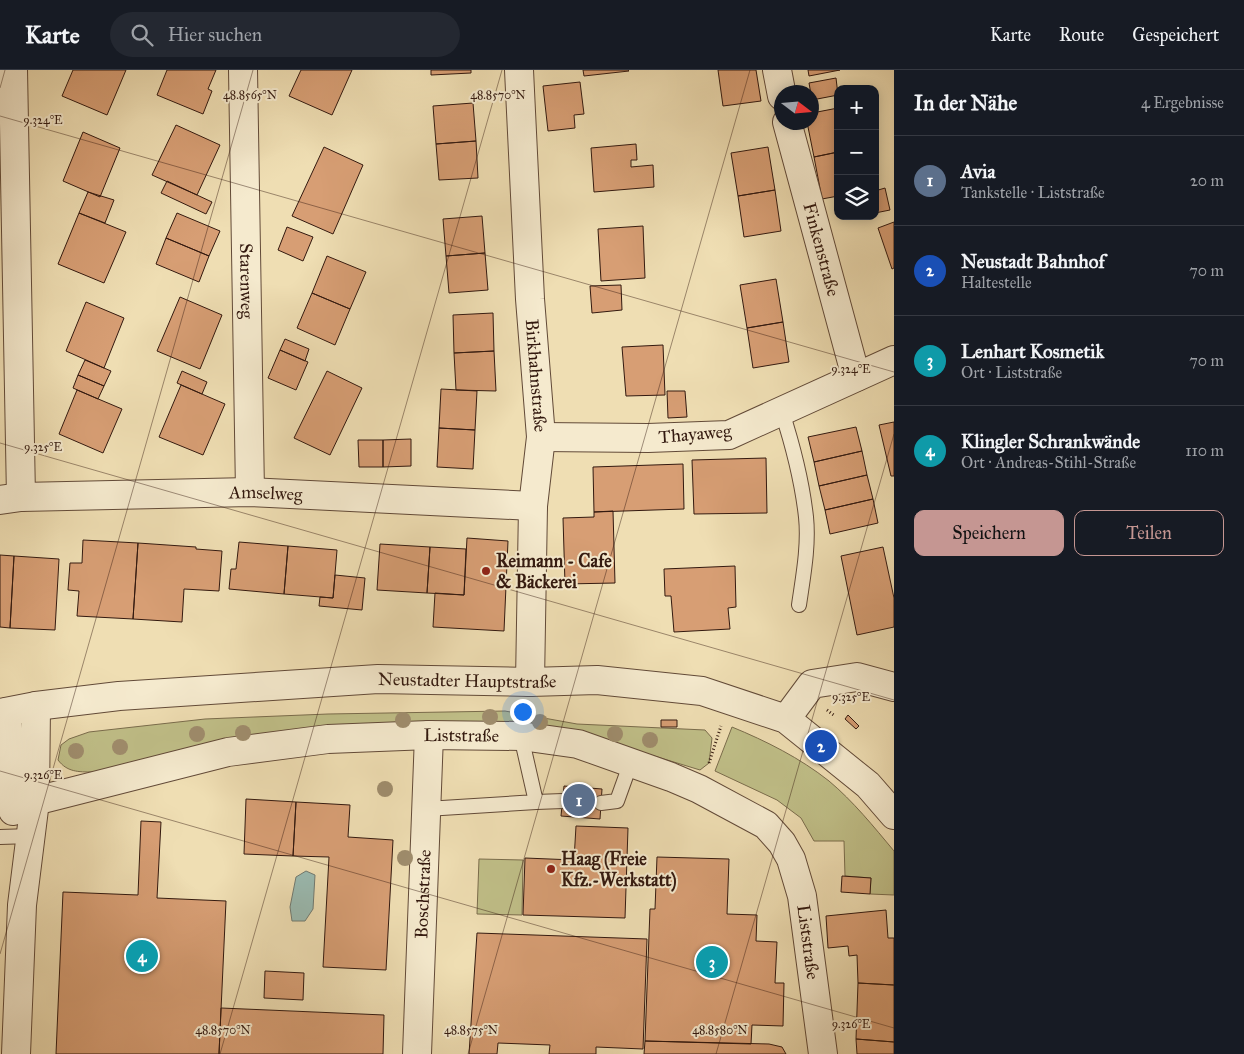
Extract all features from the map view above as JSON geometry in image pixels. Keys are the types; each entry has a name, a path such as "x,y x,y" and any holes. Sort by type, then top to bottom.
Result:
{"street":[{"path":"10,499 13,70"},
{"name":"Starenweg","path":"243,70 250,492"},
{"name":"Birkhahnstraße","path":"519,70 530,299 541,437 533,506 530,682"},
{"path":"778,70 780,85"},
{"name":"Finkenstraße","path":"789,130 856,377"},
{"name":"Thayaweg","path":"541,437 648,438 729,435 894,360"},
{"name":"Amselweg","path":"10,499 250,492 533,506"},
{"path":"786,719 812,684 857,677 894,687"},
{"name":"Neustadter Hauptstraße","path":"3,712 119,696 378,679 530,682 597,680 702,691 786,719 868,785 894,815"},
{"path":"16,797 36,706"},
{"path":"3,712 16,797 15,836 22,905 16,1054"},
{"name":"Liststraße","path":"16,797 228,752 328,739 429,735 521,736 578,744 631,762 699,790 766,825 782,843 791,859 802,896 823,1054"},
{"name":"Boschstraße","path":"417,1054 429,735"}],"lane":[{"path":"782,412 794,450 806,518 804,571 799,605"},
{"path":"521,736 536,802"},
{"path":"601,803 617,801 631,762"},
{"path":"426,809 563,802"}],"path":[{"path":"699,790 731,700"}],"shaded area":[{"path":"505,711 577,724 705,730 712,738 709,763 700,770 592,737 537,727 95,777 93,772 69,769 58,760 61,745 69,739 89,732 205,719 328,714"},
{"path":"732,727 795,757 829,781 855,806 894,851 894,895 870,894 871,878 845,876 844,841 814,841 801,818 777,800 715,771"},
{"path":"479,859 523,860 522,915 477,914"}],"water":[{"path":"306,871 315,875 313,909 305,921 292,921 290,907 296,877"}],"building":[{"path":"73,70 126,70 107,115 62,96"},
{"path":"167,70 216,70 208,89 212,91 203,114 157,95"},
{"path":"301,70 352,70 332,115 289,96"},
{"path":"431,70 471,70 471,73 431,75"},
{"path":"583,70 628,70 629,71 584,76"},
{"path":"718,70 756,70 761,101 723,106"},
{"path":"808,70 840,70 809,76"},
{"path":"836,78 837,85 834,85 834,96 819,99 819,85 809,85 809,83"},
{"path":"580,82 584,114 574,115 575,128 548,131 543,86"},
{"path":"473,103 476,141 436,144 433,106"},
{"path":"834,109 834,153 814,157 809,130 819,130 819,112"},
{"path":"176,125 220,145 197,195 152,175"},
{"path":"83,132 120,148 100,197 63,181"},
{"path":"476,141 478,178 439,180 436,144"},
{"path":"636,144 637,160 631,160 631,167 653,165 654,187 594,192 591,148"},
{"path":"324,147 363,165 333,234 292,216"},
{"path":"768,147 775,190 738,196 731,153"},
{"path":"834,153 834,197 822,199 814,157"},
{"path":"167,181 212,202 206,214 161,193"},
{"path":"885,188 890,210 879,212 879,190"},
{"path":"775,190 781,231 744,237 738,196"},
{"path":"88,192 114,200 105,223 79,213"},
{"path":"79,213 126,232 104,283 58,264"},
{"path":"177,213 220,231 209,256 166,238"},
{"path":"482,216 485,253 446,256 443,219"},
{"path":"894,222 894,268 892,269 878,228"},
{"path":"643,226 645,278 601,281 598,229"},
{"path":"287,227 313,237 303,261 278,250"},
{"path":"166,238 209,256 199,282 156,264"},
{"path":"485,253 488,290 449,293 446,256"},
{"path":"327,256 366,272 350,309 312,293"},
{"path":"776,279 783,322 747,328 740,285"},
{"path":"621,285 622,310 592,313 590,286"},
{"path":"312,293 350,309 335,345 297,328"},
{"path":"180,297 222,315 200,369 157,351"},
{"path":"86,302 124,318 104,368 66,351"},
{"path":"493,313 494,351 454,353 453,315"},
{"path":"783,322 789,362 753,368 747,328"},
{"path":"285,339 309,349 305,361 280,350"},
{"path":"663,345 665,395 626,396 622,347"},
{"path":"280,350 308,362 296,390 268,378"},
{"path":"494,351 496,391 456,390 454,353"},
{"path":"85,360 111,371 104,386 78,375"},
{"path":"182,371 207,382 202,394 177,383"},
{"path":"327,371 362,388 330,455 294,438"},
{"path":"78,375 104,386 98,399 73,388"},
{"path":"181,385 225,404 203,455 159,437"},
{"path":"441,389 477,391 475,430 439,428"},
{"path":"77,390 122,409 103,453 59,434"},
{"path":"667,391 685,391 687,417 668,418"},
{"path":"894,422 894,476 891,476 879,425"},
{"path":"856,427 862,451 814,462 808,437"},
{"path":"439,428 475,430 473,469 437,467"},
{"path":"411,439 411,466 383,467 383,440"},
{"path":"358,440 383,440 383,467 359,467"},
{"path":"862,451 867,475 819,486 814,462"},
{"path":"766,458 767,513 694,514 692,460"},
{"path":"683,464 684,509 594,512 593,467"},
{"path":"867,475 873,499 825,510 819,486"},
{"path":"873,499 878,523 830,534 825,510"},
{"path":"613,511 615,583 565,584 563,518 594,517 594,512"},
{"name":"Reimann - Cafe & Bäckerei","path":"467,538 508,541 504,631 433,627 435,593 464,595"},
{"path":"83,540 138,543 133,619 77,616 79,591 68,590 70,563 82,563"},
{"path":"239,542 288,546 284,594 229,589 231,569 236,569"},
{"path":"138,543 196,547 196,549 222,551 219,591 184,589 182,622 133,619"},
{"path":"380,544 430,547 427,593 377,590"},
{"path":"288,546 337,550 333,598 284,594"},
{"path":"430,547 466,549 464,595 427,593"},
{"path":"883,547 894,598 894,627 857,635 841,556"},
{"path":"0,555 14,556 10,628 0,627"},
{"path":"14,556 59,559 55,630 10,628"},
{"path":"735,566 736,607 728,608 730,629 674,632 671,596 665,596 664,569"},
{"path":"335,575 365,578 362,610 319,606 320,597 333,598"},
{"path":"848,715 859,726 856,729 845,719"},
{"path":"661,720 677,720 677,727 661,727"},
{"path":"564,786 602,789 600,819 561,816"},
{"path":"246,799 296,802 293,856 244,854"},
{"path":"296,802 350,805 348,837 393,840 386,970 323,967 329,857 293,856"},
{"path":"141,821 161,822 157,898 226,901 219,1054 56,1054 63,892 138,895"},
{"path":"576,826 628,828 625,918 523,915 525,858 574,860"},
{"path":"657,857 729,859 727,914 757,915 756,941 777,942 775,983 784,983 783,1026 752,1025 751,1044 645,1041 650,909 655,909"},
{"path":"842,876 871,878 870,894 841,892"},
{"path":"886,910 888,938 894,938 894,985 858,983 857,955 849,956 848,946 828,948 826,916"},
{"path":"477,933 647,939 643,1049 596,1047 596,1054 549,1054 550,1045 498,1043 497,1054 469,1054"},
{"path":"265,971 304,973 303,1000 264,998"},
{"path":"858,983 894,985 894,1042 856,1039"},
{"path":"221,1008 384,1015 383,1054 219,1054"},
{"path":"856,1039 894,1042 894,1054 857,1054"},
{"path":"645,1041 769,1044 782,1047 786,1054 644,1054"}],"place":[{"name":"Reimann - Cafe & Bäckerei","path":"486,571"},
{"name":"Neustadt Bahnhof","path":"821,746"},
{"name":"Avia","path":"579,800"},
{"name":"Haag (Freie Kfz.-Werkstatt)","path":"551,869"},
{"name":"Klingler Schrankwände","path":"142,956"},
{"name":"Lenhart Kosmetik","path":"712,962"}]}
